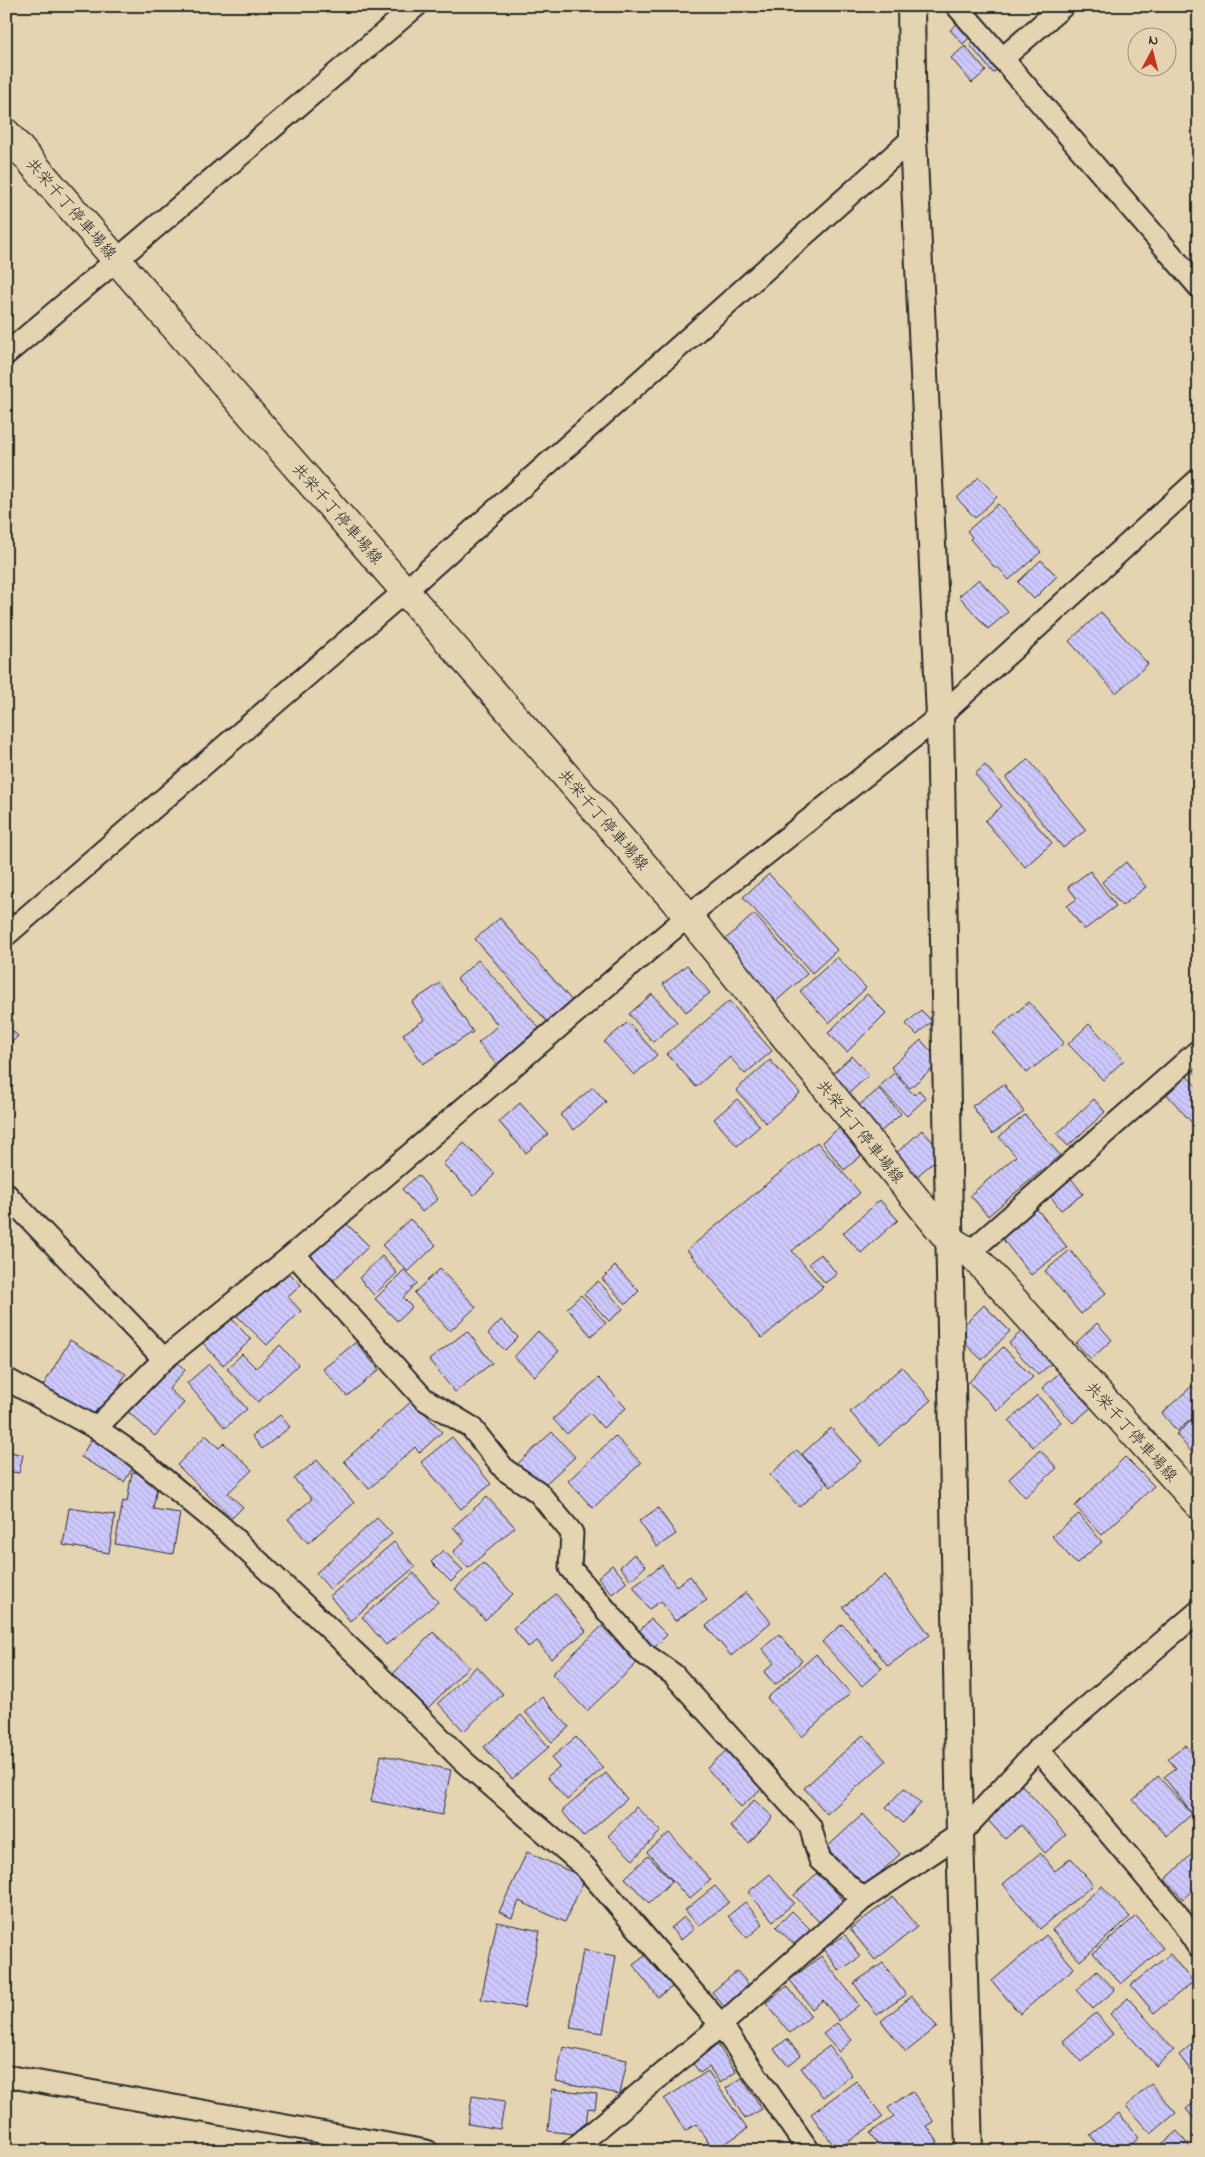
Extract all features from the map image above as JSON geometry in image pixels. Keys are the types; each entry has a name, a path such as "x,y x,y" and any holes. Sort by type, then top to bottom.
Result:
{"main road":[{"name":"共栄千丁停車場線","path":"6,133 688,916 959,1246 1199,1505"}],"street":[{"path":"6,354 118,261 416,6"},
{"path":"911,6 913,138 940,716 959,1246 960,1834 969,2151"},
{"path":"957,6 1199,287"},
{"path":"1002,59 1063,6"},
{"path":"6,935 405,591 913,138"},
{"path":"96,1428 164,1359 294,1254 688,916 940,716 1199,479"},
{"path":"959,1246 1199,1050"},
{"path":"6,1194 164,1359"},
{"path":"294,1254 424,1399 471,1427 505,1470 538,1492 572,1534 570,1568 594,1599 643,1653 672,1674 810,1826 820,1860 863,1898"},
{"path":"6,1379 96,1428 132,1453 222,1527 373,1670 463,1761 584,1866 721,2025 809,2151"},
{"path":"571,2151 721,2025 863,1898 960,1834 1038,1749 1199,1611"},
{"path":"1038,1749 1177,1914 1199,1948"},
{"path":"6,2076 427,2151"}],"building":[{"path":"964,17 976,31 963,44 950,30"},
{"path":"975,41 998,69 993,73 970,45"},
{"path":"965,46 986,71 972,83 951,58"},
{"path":"979,477 997,497 975,518 957,498"},
{"path":"998,504 1041,552 1009,580 998,567 996,569 970,539 972,537 967,531"},
{"path":"1041,560 1057,576 1034,599 1018,582"},
{"path":"979,579 1008,612 988,629 959,596"},
{"path":"1101,612 1148,664 1116,693 1069,641"},
{"path":"1028,759 1086,830 1063,848 1006,778"},
{"path":"985,765 1052,843 1025,867 985,821 1002,806 975,774"},
{"path":"1126,862 1146,887 1122,906 1102,882"},
{"path":"1090,871 1116,906 1084,930 1067,906 1077,899 1068,887"},
{"path":"769,874 837,950 812,973 743,897"},
{"path":"754,914 807,974 773,1004 720,944"},
{"path":"500,918 574,1003 549,1024 475,939"},
{"path":"837,957 866,988 829,1023 800,991"},
{"path":"478,960 542,1031 500,1068 478,1043 498,1025 457,979"},
{"path":"687,965 710,993 686,1012 663,984"},
{"path":"440,983 473,1032 423,1064 403,1034 424,1020 412,1002"},
{"path":"652,994 677,1022 653,1042 629,1014"},
{"path":"867,994 886,1013 847,1052 828,1033"},
{"path":"729,1001 772,1051 745,1074 730,1057 696,1087 667,1054"},
{"path":"1029,1002 1064,1043 1027,1073 993,1032"},
{"path":"921,1010 932,1021 917,1035 906,1024"},
{"path":"628,1022 657,1055 634,1075 604,1042"},
{"path":"1089,1024 1124,1060 1103,1080 1068,1044"},
{"path":"6,1025 18,1036 6,1048"},
{"path":"921,1040 940,1062 910,1088 891,1067"},
{"path":"852,1056 869,1075 847,1095 830,1076"},
{"path":"1199,1059 1199,1078 1190,1067"},
{"path":"770,1060 800,1093 766,1123 736,1090"},
{"path":"1183,1072 1199,1089 1199,1119 1193,1124 1163,1090"},
{"path":"894,1073 914,1095 919,1090 926,1098 907,1116 879,1087"},
{"path":"1004,1084 1024,1112 992,1134 972,1106"},
{"path":"593,1087 606,1102 574,1130 560,1115"},
{"path":"879,1089 901,1114 879,1133 857,1107"},
{"path":"737,1099 760,1126 737,1146 714,1119"},
{"path":"1094,1099 1105,1112 1068,1146 1057,1134"},
{"path":"520,1103 548,1134 526,1153 499,1122"},
{"path":"1025,1115 1060,1155 988,1216 970,1195 1016,1156 999,1137"},
{"path":"839,1128 861,1156 844,1170 822,1142"},
{"path":"922,1130 943,1153 912,1181 891,1158"},
{"path":"817,1142 860,1193 792,1251 823,1287 762,1338 687,1250"},
{"path":"464,1143 495,1174 474,1195 443,1164"},
{"path":"418,1175 438,1199 422,1212 402,1189"},
{"path":"1070,1177 1083,1194 1061,1210 1048,1193"},
{"path":"880,1200 898,1220 861,1253 843,1233"},
{"path":"1037,1209 1067,1247 1031,1275 1001,1237"},
{"path":"410,1219 436,1245 408,1272 382,1245"},
{"path":"345,1222 369,1246 333,1281 309,1256"},
{"path":"1070,1250 1106,1293 1081,1314 1045,1271"},
{"path":"821,1254 837,1274 825,1283 809,1263"},
{"path":"382,1256 397,1273 374,1295 359,1278"},
{"path":"615,1266 639,1291 626,1304 602,1279"},
{"path":"283,1267 301,1285 288,1297 301,1311 267,1345 236,1315"},
{"path":"440,1269 476,1307 450,1331 414,1293"},
{"path":"404,1270 417,1283 403,1298 412,1307 397,1321 375,1299"},
{"path":"598,1281 623,1309 609,1321 584,1294"},
{"path":"581,1295 606,1323 591,1336 567,1308"},
{"path":"984,1305 1010,1331 982,1360 955,1334"},
{"path":"230,1317 251,1340 223,1365 202,1342"},
{"path":"501,1320 518,1337 505,1350 488,1334"},
{"path":"1097,1323 1112,1340 1091,1359 1076,1343"},
{"path":"1024,1329 1054,1361 1038,1375 1009,1343"},
{"path":"467,1331 492,1363 455,1392 429,1360"},
{"path":"538,1331 559,1351 535,1376 514,1357"},
{"path":"70,1340 126,1374 99,1420 43,1386"},
{"path":"356,1342 379,1370 347,1396 323,1369"},
{"path":"280,1345 298,1365 258,1402 227,1369 242,1354 256,1368"},
{"path":"1003,1347 1033,1377 998,1411 969,1382"},
{"path":"174,1359 185,1370 169,1389 184,1403 155,1436 127,1411"},
{"path":"209,1364 247,1409 225,1428 187,1383"},
{"path":"902,1367 931,1400 880,1445 850,1412"},
{"path":"1063,1370 1094,1405 1073,1423 1042,1388"},
{"path":"599,1378 626,1408 603,1428 590,1413 567,1434 553,1419"},
{"path":"1192,1386 1199,1394 1199,1413 1177,1431 1162,1413"},
{"path":"1037,1395 1061,1422 1033,1447 1009,1421"},
{"path":"413,1400 442,1432 419,1453 415,1447 369,1489 344,1461"},
{"path":"1199,1414 1199,1453 1195,1456 1176,1434"},
{"path":"280,1415 290,1427 262,1449 252,1436"},
{"path":"831,1428 861,1461 831,1487 802,1454"},
{"path":"552,1432 575,1457 543,1486 530,1472 522,1480 512,1469"},
{"path":"206,1435 219,1448 224,1443 252,1470 228,1493 243,1507 232,1518 177,1465"},
{"path":"615,1436 641,1463 593,1508 568,1481"},
{"path":"452,1437 491,1484 461,1509 421,1462"},
{"path":"92,1438 135,1464 124,1482 81,1457"},
{"path":"797,1450 827,1483 799,1507 770,1475"},
{"path":"1040,1450 1057,1468 1025,1497 1009,1479"},
{"path":"6,1451 23,1455 19,1473 6,1471"},
{"path":"1125,1457 1154,1486 1102,1535 1075,1506"},
{"path":"317,1460 354,1503 308,1543 288,1519 312,1499 294,1479"},
{"path":"132,1472 159,1476 153,1509 180,1513 173,1554 115,1544 123,1501 127,1502"},
{"path":"487,1497 515,1527 468,1568 453,1552 465,1541 453,1527"},
{"path":"69,1508 115,1515 109,1553 63,1545"},
{"path":"658,1508 676,1534 657,1547 639,1521"},
{"path":"1079,1514 1102,1542 1076,1564 1052,1536"},
{"path":"377,1518 392,1534 330,1589 316,1573"},
{"path":"394,1542 415,1567 350,1621 330,1596"},
{"path":"443,1550 463,1570 451,1582 431,1562"},
{"path":"634,1554 646,1566 631,1580 620,1567"},
{"path":"483,1563 513,1594 485,1620 455,1589"},
{"path":"612,1565 627,1582 612,1594 598,1577"},
{"path":"662,1565 676,1586 690,1576 707,1600 675,1621 661,1601 649,1609 633,1586"},
{"path":"414,1573 438,1602 386,1645 362,1617"},
{"path":"885,1575 930,1635 888,1666 843,1607"},
{"path":"746,1592 771,1622 731,1656 706,1626"},
{"path":"556,1594 586,1631 551,1659 537,1641 528,1647 513,1628"},
{"path":"651,1619 667,1635 653,1649 637,1633"},
{"path":"842,1624 882,1668 862,1686 822,1642"},
{"path":"602,1626 637,1663 587,1711 552,1674"},
{"path":"1199,1629 1199,1646 1191,1635"},
{"path":"433,1632 469,1666 428,1708 393,1674"},
{"path":"779,1634 802,1661 775,1685 764,1672 774,1663 762,1649"},
{"path":"816,1654 850,1693 802,1737 767,1698"},
{"path":"477,1666 503,1694 464,1731 438,1703"},
{"path":"542,1697 569,1727 552,1742 525,1712"},
{"path":"521,1715 549,1747 512,1779 484,1747"},
{"path":"863,1735 886,1761 827,1814 804,1788"},
{"path":"576,1737 603,1768 567,1800 547,1777 559,1767 551,1758"},
{"path":"1186,1745 1199,1762 1199,1823 1164,1777 1176,1768 1168,1759"},
{"path":"729,1748 763,1787 741,1807 707,1768"},
{"path":"381,1755 451,1770 442,1815 371,1801"},
{"path":"606,1773 627,1799 583,1837 562,1811"},
{"path":"1158,1776 1192,1814 1167,1836 1133,1800"},
{"path":"1022,1785 1066,1835 1045,1853 1021,1825 1005,1839 985,1817"},
{"path":"904,1788 921,1803 903,1823 886,1807"},
{"path":"754,1800 773,1817 749,1843 730,1827"},
{"path":"636,1807 661,1831 633,1860 608,1836"},
{"path":"863,1814 900,1854 864,1888 826,1848"},
{"path":"669,1833 711,1880 689,1899 647,1852"},
{"path":"527,1852 585,1878 565,1922 519,1901 512,1918 499,1912"},
{"path":"1194,1852 1199,1858 1199,1884 1183,1899 1165,1880"},
{"path":"1040,1853 1055,1871 1071,1858 1093,1885 1040,1929 1003,1884"},
{"path":"648,1856 672,1881 649,1903 625,1878"},
{"path":"818,1872 845,1902 821,1924 794,1895"},
{"path":"770,1874 794,1903 773,1921 748,1892"},
{"path":"715,1886 729,1902 699,1926 685,1910"},
{"path":"1102,1886 1130,1917 1080,1961 1052,1930"},
{"path":"893,1897 917,1927 875,1960 850,1929"},
{"path":"745,1902 763,1924 747,1938 728,1916"},
{"path":"792,1911 812,1931 796,1946 776,1927"},
{"path":"1136,1916 1163,1948 1121,1984 1093,1953"},
{"path":"684,1917 694,1929 681,1940 671,1928"},
{"path":"497,1922 540,1931 524,2008 481,1999"},
{"path":"845,1935 860,1957 839,1971 824,1949"},
{"path":"1046,1935 1074,1968 1020,2014 992,1981"},
{"path":"583,1950 616,1956 603,2033 570,2028"},
{"path":"650,1952 676,1984 658,1997 633,1965"},
{"path":"1170,1954 1193,1982 1154,2013 1131,1985"},
{"path":"821,1956 859,2005 839,2021 823,2000 812,2009 790,1980"},
{"path":"883,1963 906,1995 877,2015 854,1983"},
{"path":"737,1971 752,1988 727,2010 712,1992"},
{"path":"1097,1971 1115,1990 1093,2009 1076,1990"},
{"path":"787,1986 811,2016 790,2033 766,2003"},
{"path":"912,1996 937,2027 906,2052 881,2021"},
{"path":"1128,1998 1174,2050 1156,2066 1110,2014"},
{"path":"1096,2013 1113,2034 1081,2062 1063,2041"},
{"path":"837,2023 852,2040 839,2052 823,2034"},
{"path":"787,2039 801,2055 788,2066 774,2049"},
{"path":"715,2041 736,2072 720,2083 709,2067 700,2073 690,2059"},
{"path":"1193,2043 1199,2050 1199,2072 1194,2075 1179,2055"},
{"path":"829,2046 852,2075 823,2097 801,2068"},
{"path":"563,2047 627,2060 620,2094 556,2081"},
{"path":"708,2071 747,2129 714,2151 696,2124 685,2131 664,2099"},
{"path":"742,2078 762,2109 745,2119 726,2088"},
{"path":"856,2081 883,2117 837,2150 811,2114"},
{"path":"1151,2084 1176,2113 1151,2134 1126,2106"},
{"path":"552,2089 597,2094 595,2109 588,2108 585,2135 548,2131"},
{"path":"912,2091 934,2122 927,2126 938,2142 925,2151 882,2151 870,2133 894,2116 888,2108"},
{"path":"472,2096 505,2101 500,2129 468,2124"},
{"path":"1199,2099 1199,2125 1186,2109"},
{"path":"1119,2113 1139,2138 1123,2151 1102,2151 1090,2135"},
{"path":"1177,2131 1193,2151 1154,2151"}]}
